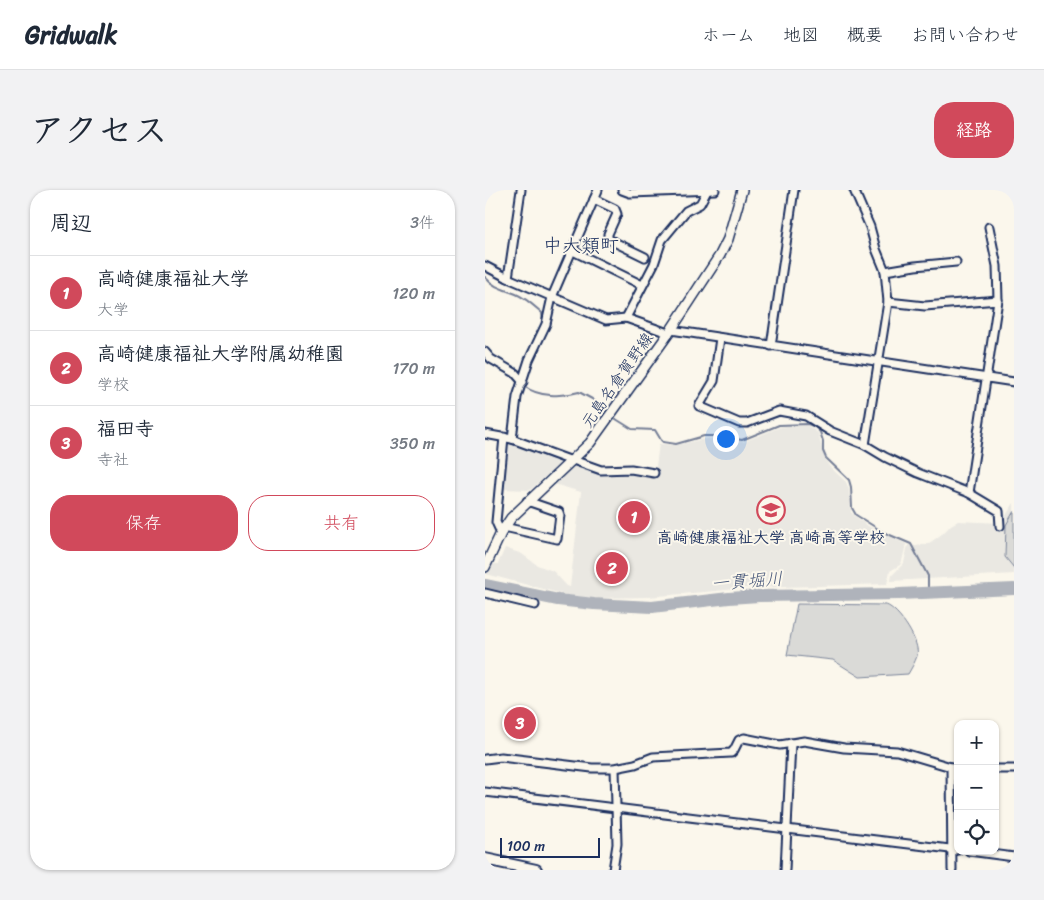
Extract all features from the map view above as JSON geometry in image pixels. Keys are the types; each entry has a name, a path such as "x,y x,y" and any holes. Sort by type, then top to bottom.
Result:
{"main road":[{"name":"元島名倉賀野線","path":"485,567 511,518 573,460 600,431 670,332 720,255 728,239 742,190"},
{"path":"485,859 535,870"}],"street":[{"path":"508,278 521,190"},
{"path":"512,439 517,397 529,360 546,324 552,297 571,250 598,190"},
{"path":"622,190 630,192 711,191"},
{"path":"771,346 795,190"},
{"path":"854,190 870,226 876,250 885,271 888,302 865,445"},
{"path":"626,318 654,264 662,240 685,211 700,204 711,191"},
{"path":"595,199 615,209 617,214 608,238 645,257"},
{"path":"969,493 999,300 997,266 989,227"},
{"path":"571,250 642,285"},
{"path":"885,271 956,262"},
{"path":"485,266 508,278 606,320 626,318 670,332 1014,382"},
{"path":"888,302 925,306 999,300"},
{"path":"720,338 714,381 699,406 739,423 747,423 779,411 806,416 830,431 865,445 918,473 969,493 999,511 1000,526"},
{"path":"485,352 491,359 515,373 523,382"},
{"path":"485,434 512,439 601,470 631,469 654,473"},
{"path":"504,437 496,522 503,530 557,539 559,512 527,501"},
{"path":"485,593 535,605"},
{"path":"485,759 501,757 592,768 615,768 635,764 653,757 731,752 739,740 743,738 780,745 804,741 844,748 897,751 954,768"},
{"path":"785,870 791,743"},
{"path":"999,769 1014,769 1014,764"},
{"path":"613,870 617,851 615,768"},
{"path":"485,792 954,849"},
{"path":"952,870 954,855"},
{"path":"999,855 1014,857"}],"shaded area":[{"name":"高崎健康福祉大学 高崎高等学校","path":"793,425 808,426 818,433 825,459 829,466 846,482 849,489 851,512 868,526 906,544 902,561 900,565 890,571 887,584 748,588 648,597 599,598 574,597 486,574 490,564 498,564 505,548 522,554 537,565 553,571 570,587 581,492 554,484 576,463 612,471 655,474 659,444 676,445 719,438 743,442 780,427"},
{"path":"508,440 564,460 530,490 502,489"},
{"path":"1014,503 1014,574 891,581 892,575 904,563 908,545 928,544 958,521 1001,523"},
{"path":"1014,511 1014,568 1005,557 1006,525"},
{"path":"797,604 886,605 891,608 903,619 916,643 917,656 908,674 860,677 833,660 787,655"}],"waterway":[{"path":"485,277 495,286 530,302 542,313 543,322"},
{"path":"524,386 530,390 550,395 565,395 579,392 606,410"},
{"path":"616,419 632,429 655,430 663,442 676,444 704,436 720,436 742,440 779,425 808,424 815,427 820,432 826,458 849,480 852,508 856,515 883,532 911,544 928,576 928,593"},
{"name":"一貫堀川","path":"485,585 558,600 652,607 759,596 899,594 1014,589"}],"place":[{"name":"高崎健康福祉大学 高崎高等学校","path":"771,510"},
{"name":"高崎健康福祉大学","path":"634,517"},
{"name":"高崎健康福祉大学附属幼稚園","path":"612,568"},
{"name":"福田寺","path":"520,723"}],"district":[{"name":"中大類町","path":"581,245"}]}
